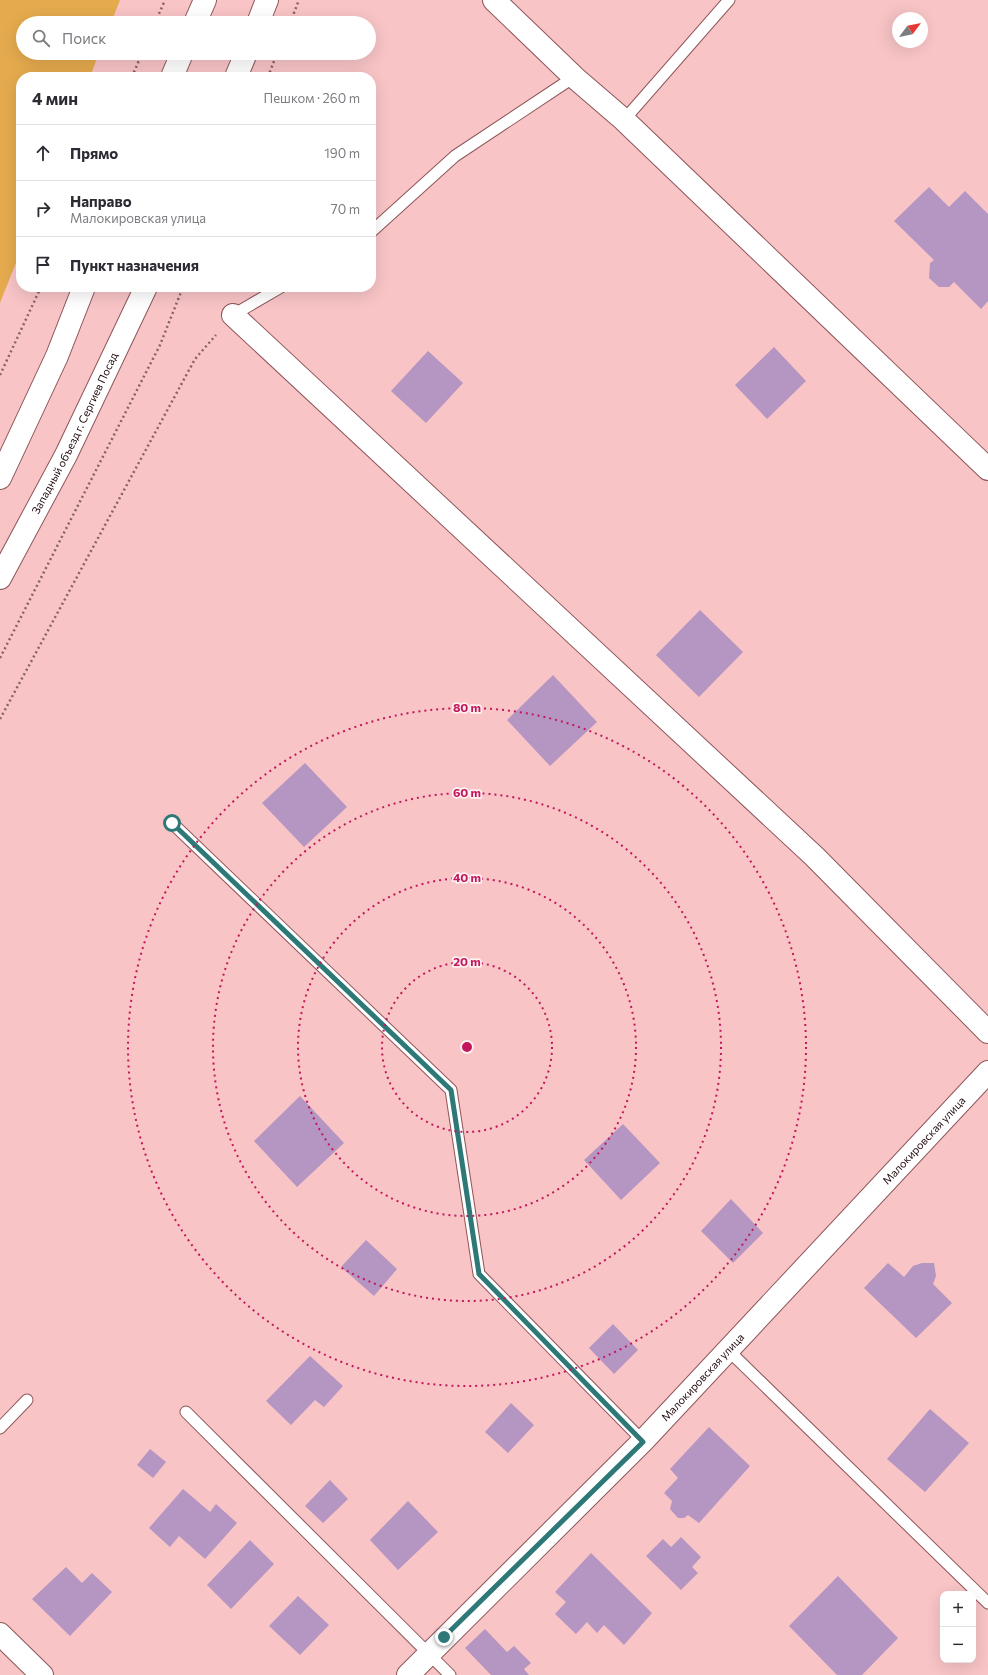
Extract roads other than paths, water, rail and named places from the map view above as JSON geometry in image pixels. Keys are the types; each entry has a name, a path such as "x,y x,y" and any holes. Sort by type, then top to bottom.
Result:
{"street":[{"path":"198,16 205,0"},
{"path":"261,16 267,0"},
{"path":"494,0 574,77 624,120 988,469"},
{"path":"174,72 179,60"},
{"path":"238,72 243,60"},
{"path":"0,478 57,356 82,292"},
{"name":"Западный объезд г. Сергиев Посад","path":"0,578 66,454 144,292"},
{"path":"233,315 815,857 988,1032"},
{"name":"Малокировская улица","path":"408,1675 643,1442 988,1072"},
{"path":"0,1634 42,1675"}],"lane":[{"path":"624,120 729,0"},
{"path":"376,227 455,156 574,77"},
{"path":"233,315 273,292"},
{"path":"172,823 451,1090 479,1274 643,1442"},
{"path":"729,1351 988,1603"},
{"path":"0,1428 27,1400"},
{"path":"186,1412 450,1675"}]}
